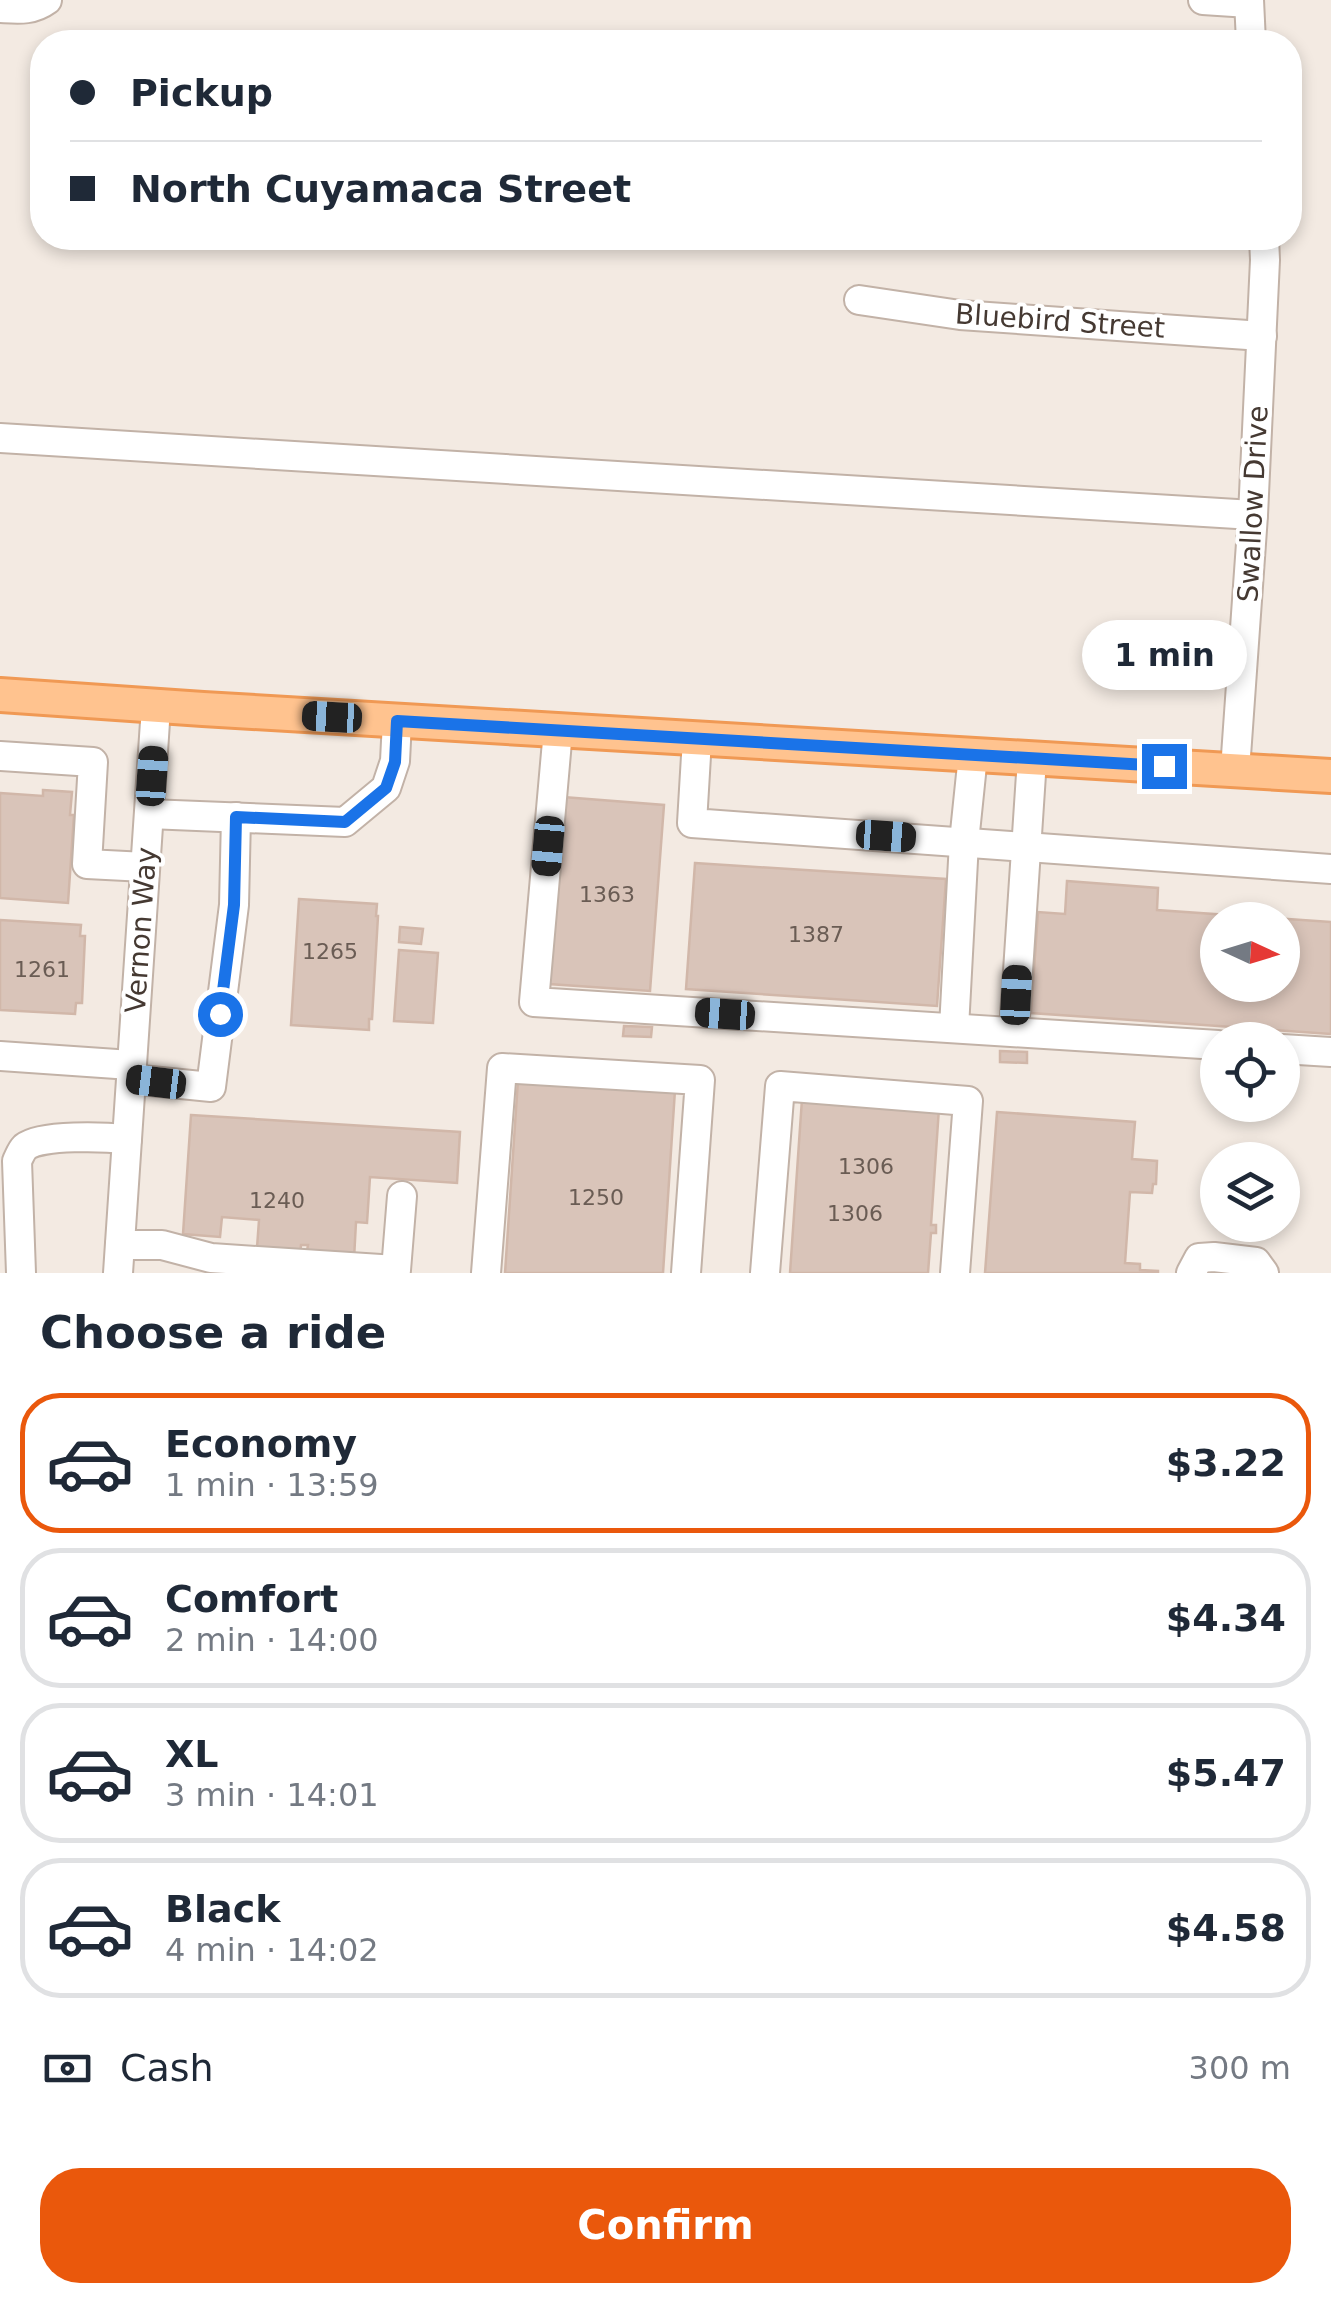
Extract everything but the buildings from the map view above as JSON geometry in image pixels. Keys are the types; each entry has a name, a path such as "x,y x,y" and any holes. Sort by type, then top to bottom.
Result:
{"main road":[{"path":"0,694 1331,776"}],"street":[{"path":"0,8 23,9 46,0"},
{"path":"1203,0 1249,1 1250,30"},
{"name":"Swallow Drive","path":"1235,770 1253,516 1265,250"},
{"name":"Bluebird Street","path":"859,300 960,315 1262,336"},
{"path":"0,438 1253,516"},
{"name":"Vernon Way","path":"119,1259 156,706"},
{"path":"149,814 345,822 386,788 395,762 397,721"},
{"path":"558,730 534,1002 1200,1044"},
{"path":"697,738 692,823 1331,869"},
{"path":"954,1028 973,755"},
{"path":"0,756 93,762 87,864 145,868"},
{"path":"1014,1032 1032,759"},
{"path":"0,1056 211,1086 234,905 236,817"},
{"path":"1300,1050 1331,1052"},
{"path":"486,1273 502,1068 700,1080 686,1273"},
{"path":"765,1273 780,1086 968,1101 955,1273"},
{"path":"21,1273 17,1161 22,1149 39,1141 91,1136 126,1139"},
{"path":"119,1259 162,1245 212,1258 396,1270 402,1196"},
{"path":"1190,1273 1199,1258 1214,1257 1256,1262 1264,1273"}],"route":[{"path":"220,1014 234,905 236,817 345,822 386,788 395,762 397,721 1164,766"}]}
